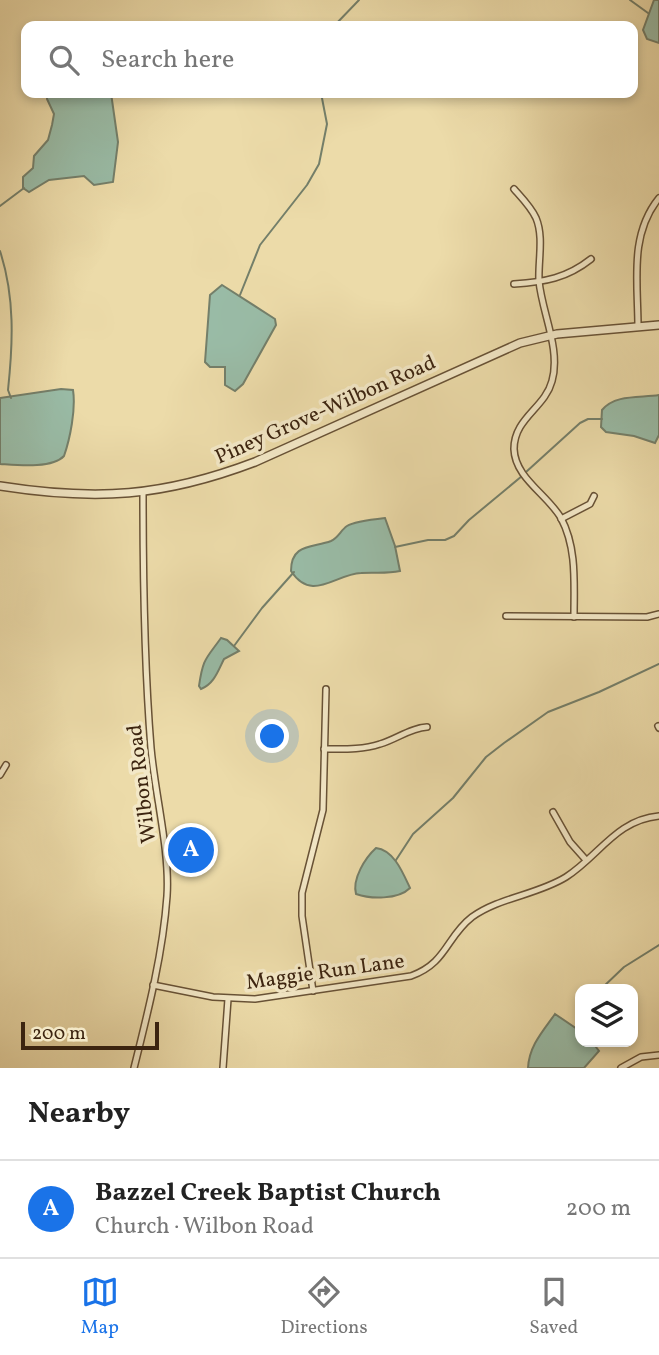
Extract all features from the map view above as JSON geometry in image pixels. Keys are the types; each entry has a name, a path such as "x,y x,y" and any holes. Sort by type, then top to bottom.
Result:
{"street":[{"path":"514,189 530,206 537,219 540,237 539,283 554,362 552,384 521,424 514,449 520,470 550,502 561,519 572,548 574,617"},
{"path":"638,327 639,241 645,219 659,198"},
{"path":"514,284 539,283 567,275 591,259"},
{"name":"Piney Grove-Wilbon Road","path":"0,486 78,496 143,493 211,478 255,462 508,348 549,335 659,325"},
{"name":"Wilbon Road","path":"134,1068 153,985 168,884 154,777 145,658 143,493"},
{"path":"561,519 590,504 594,496"},
{"path":"506,616 647,617 659,614"},
{"path":"313,991 302,916 302,893 321,820 326,689"},
{"path":"324,749 368,747 387,742 416,728 427,727"},
{"path":"0,775 6,765"},
{"path":"553,812 570,842 586,860"},
{"name":"Maggie Run Lane","path":"153,985 228,999 255,999 417,974 440,958 458,931 473,917 488,908 555,883 568,876 610,836 643,819 659,817"},
{"path":"223,1068 228,999"},
{"path":"621,1068 641,1057 659,1055"}],"shaded area":[{"path":"654,0 659,0 659,43 647,39 643,30"},
{"path":"112,98 118,142 113,182 94,185 84,176 49,180 29,192 23,188 23,177 33,168 34,156 48,140 54,114 47,99"},
{"path":"222,285 275,319 276,325 243,384 235,391 225,385 225,367 210,367 205,362 210,295"},
{"path":"61,389 73,390 74,398 72,424 64,456 43,465 0,464 0,398"},
{"path":"659,395 659,435 655,443 634,436 606,432 601,427 602,410 614,401"},
{"path":"385,518 400,571 361,573 316,586 307,585 291,571 295,555 304,548 331,541 350,525"},
{"path":"221,638 239,651 224,659 212,680 201,689 199,686 204,664"},
{"path":"376,848 388,853 397,863 410,888 405,892 384,897 356,894 360,869"},
{"path":"555,1014 575,1028 575,1047 596,1047 599,1051 584,1068 528,1068 541,1033"}],"waterway":[{"path":"339,21 359,0"},
{"path":"630,0 648,13"},
{"path":"240,295 260,245 307,185 319,164 327,124 322,98"},
{"path":"0,206 24,188"},
{"path":"0,251 10,303 12,337 8,390 11,398"},
{"path":"526,472 580,423 588,419 602,419"},
{"path":"395,547 428,540 445,540 454,536 522,476"},
{"path":"234,646 262,608 294,572"},
{"path":"396,860 413,834 453,798 486,757 504,743 548,712 659,664"},
{"path":"606,984 624,967 659,945"}],"place":[{"name":"Bazzel Creek Baptist Church","path":"191,850"}]}
